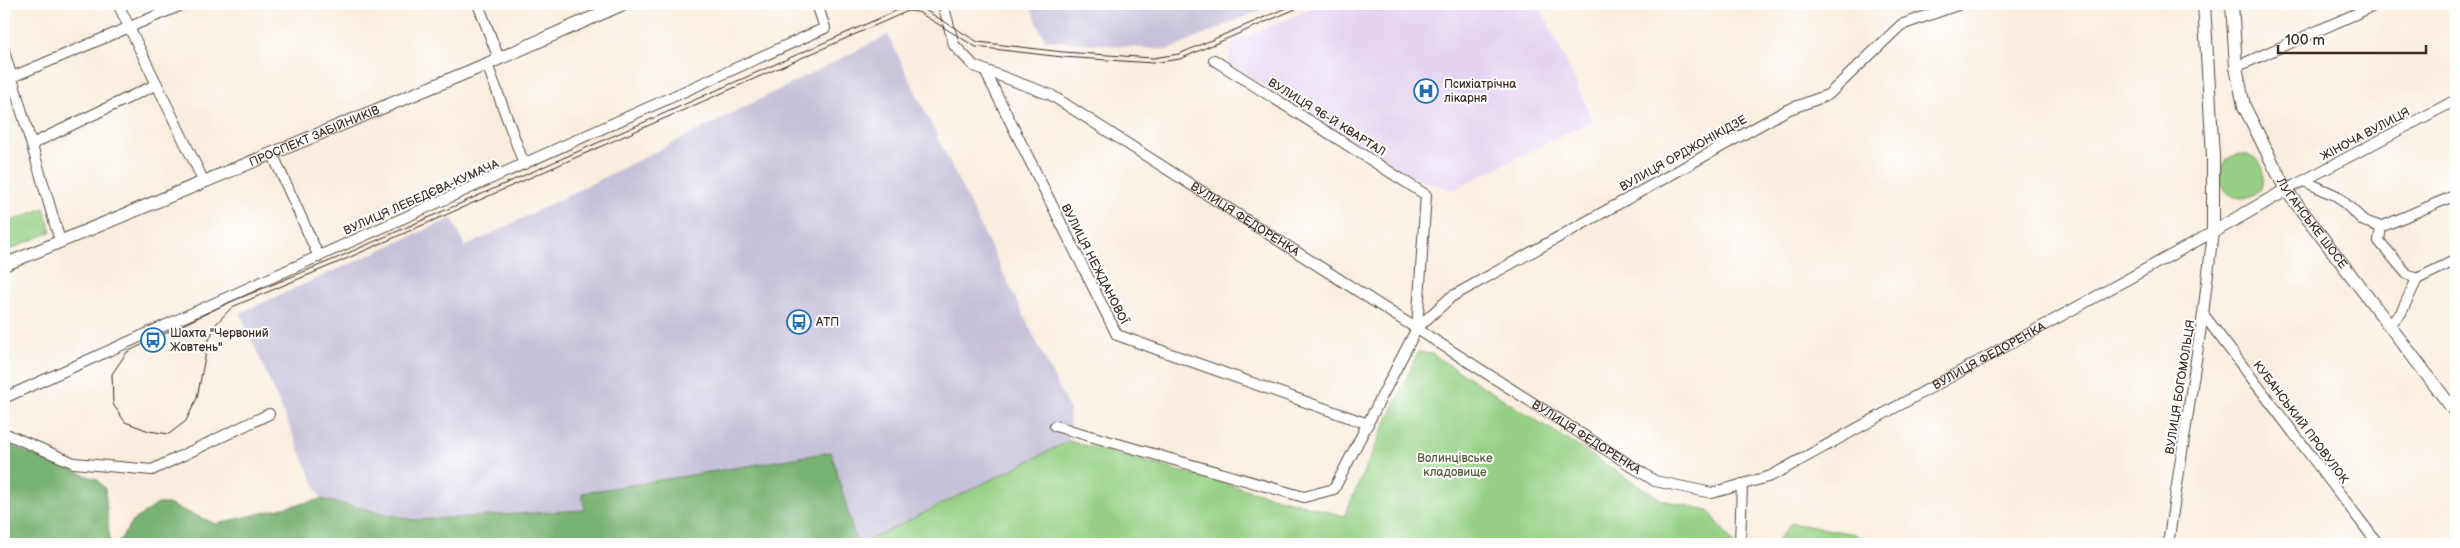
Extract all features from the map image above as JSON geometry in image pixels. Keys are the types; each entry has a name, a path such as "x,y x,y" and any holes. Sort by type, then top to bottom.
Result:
{"main road":[{"name":"ПРОСПЕКТ ЗАБІЙНИКІВ","path":"4,265 203,180 493,61 623,4"},
{"path":"2204,4 2213,156 2213,232"},
{"name":"ЛУГАНСЬКЕ ШОСЕ","path":"2232,4 2236,67 2244,106 2286,190 2456,413"},
{"name":"ВУЛИЦЯ ФЕДОРЕНКА","path":"2213,232 2286,190"}],"street":[{"path":"118,4 131,27 203,180"},
{"path":"12,77 184,4"},
{"path":"478,4 524,164"},
{"name":"ВУЛИЦЯ ЛЕБЕДЄВА-КУМАЧА","path":"4,398 825,28 817,4"},
{"name":"ВУЛИЦЯ ФЕДОРЕНКА","path":"943,4 954,45 974,66 986,73 1051,95 1655,481 1712,493 1771,476 2213,232"},
{"name":"ВУЛИЦЯ ОРДЖОНІКІДЗЕ","path":"1417,328 1451,296 1787,110 1828,95 1901,25 1960,4"},
{"path":"2236,67 2378,4"},
{"path":"4,52 60,241"},
{"name":"ВУЛИЦЯ 96-Й КВАРТАЛ","path":"1214,60 1426,195 1417,328"},
{"name":"ВУЛИЦЯ НЕЖДАНОВОЇ","path":"986,73 1117,335 1368,424"},
{"path":"32,144 157,84"},
{"name":"ЖІНОЧА ВУЛИЦЯ","path":"2286,190 2456,100"},
{"path":"272,153 319,257"},
{"path":"2304,181 2337,196 2364,222 2381,227 2456,195"},
{"path":"2381,227 2380,241 2408,274 2417,279"},
{"name":"ВУЛИЦЯ БОГОМОЛЬЦЯ","path":"2168,544 2204,314 2213,232"},
{"path":"2389,325 2402,313 2417,279 2456,260"},
{"name":"КУБАНСЬКИЙ ПРОВУЛОК","path":"2204,314 2378,544"},
{"path":"1055,426 1304,497 1334,489 1417,328"},
{"path":"4,433 74,463 152,470 269,414"},
{"path":"1740,544 1742,484"}],"shaded area":[{"path":"1029,4 1274,4 1169,50 1045,40"},
{"name":"Психіатрічна лікарня","path":"1321,4 1539,4 1593,120 1453,190 1407,175 1228,63 1234,42"},
{"path":"888,35 1070,411 1069,441 861,544 582,493 585,510 413,520 321,499 240,313 452,218 465,247"}],"green space":[{"path":"2238,154 2246,154 2258,160 2264,176 2258,192 2246,198 2238,198 2226,192 2220,180 2220,172 2226,160"},
{"path":"44,208 51,232 4,252 4,224"},
{"name":"Волинцівське кладовище","path":"1418,352 1432,354 1662,500 1708,510 1734,544 861,544 1069,441 1344,516"},
{"path":"4,443 98,480 105,489 110,544 4,544"},
{"path":"831,452 857,544 117,544 133,521 158,504 168,504 216,524 321,499 413,520 585,510 582,493"},
{"path":"1791,523 1855,534 1867,544 1775,544"}],"tram line":[{"path":"1295,4 1179,54 1153,58 1063,52 978,42 920,7 907,6 337,258 230,302 127,352 112,374 113,404 125,422 149,431 169,434 186,421 197,398 208,342 216,324 232,307 339,262 908,11 918,12 976,47 1062,57 1153,63 1180,59 1307,4"}],"place":[{"name":"Психіатрічна лікарня","path":"1426,91"},
{"name":"АТП","path":"799,322"},
{"name":"Шахта \"Червоний Жовтень\"","path":"153,340"}]}
